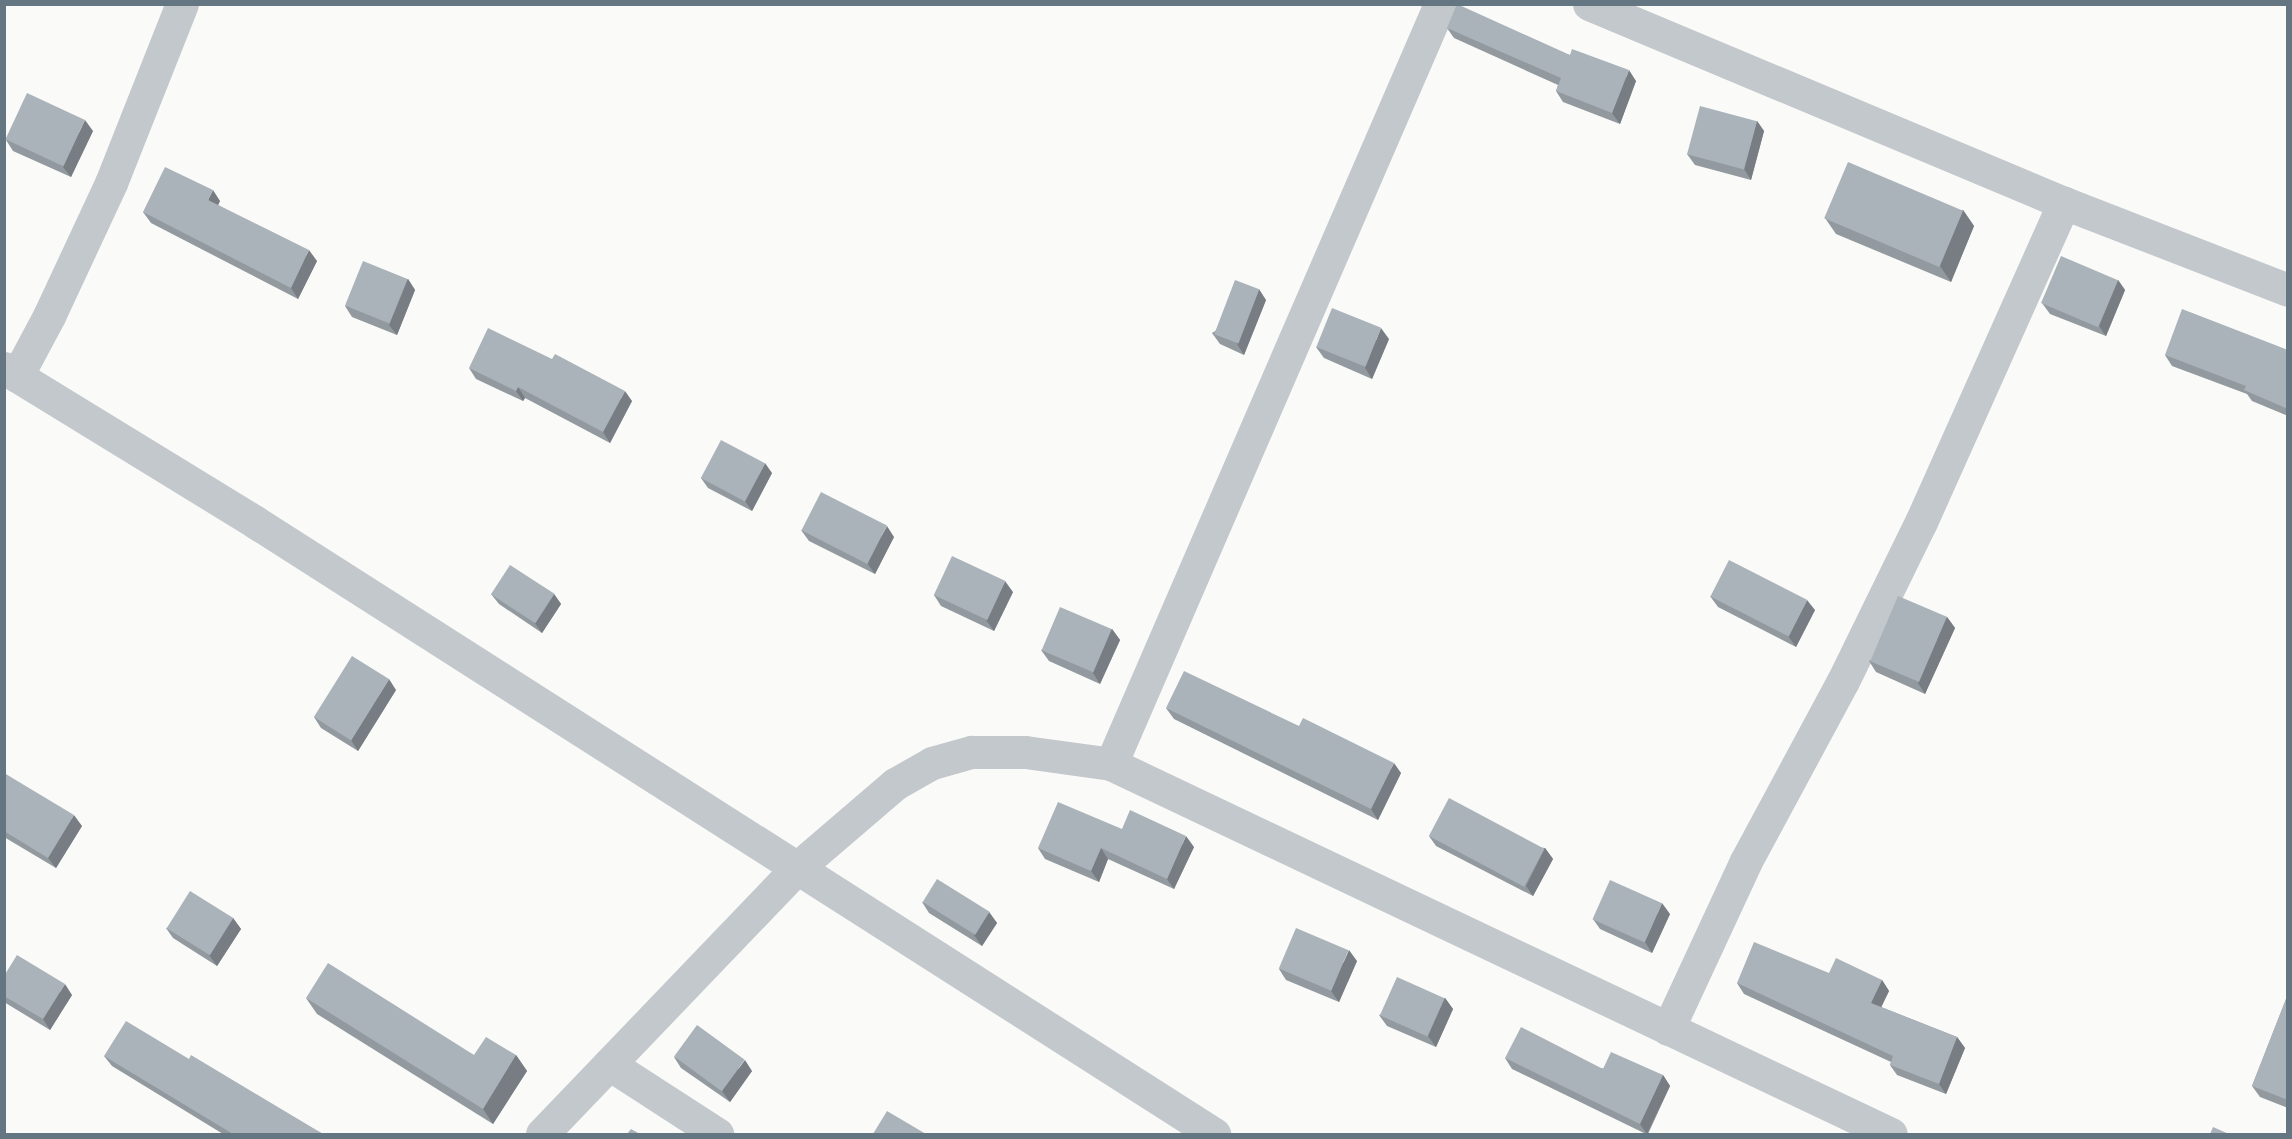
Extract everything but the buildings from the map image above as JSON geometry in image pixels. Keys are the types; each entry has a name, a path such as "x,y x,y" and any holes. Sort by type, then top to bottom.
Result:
{"street":[{"path":"182,4 111,183 50,316 10,372 255,522 1214,1134"},
{"path":"1111,764 1440,4"},
{"path":"1589,4 2064,203 2288,290"},
{"path":"1668,1029 1746,861 1843,681 1921,522 2001,337 2064,203"},
{"path":"542,1134 796,868 895,784 932,763 971,752 1025,752 1111,764 1891,1134"},
{"path":"609,1064 717,1134"}]}
